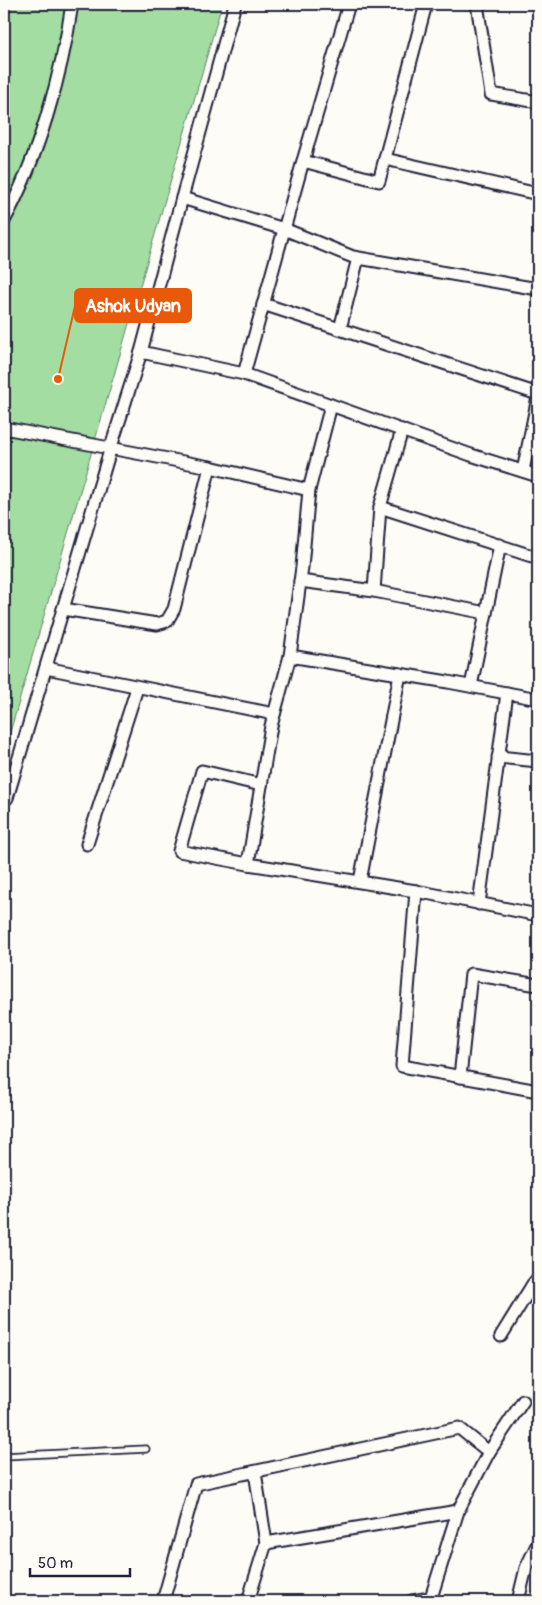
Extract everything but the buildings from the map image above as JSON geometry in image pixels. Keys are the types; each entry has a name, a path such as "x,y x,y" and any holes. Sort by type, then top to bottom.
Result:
{"street":[{"path":"4,222 19,194 43,126 59,70 72,4"},
{"path":"4,797 7,798 141,352 235,4"},
{"path":"244,374 303,160 349,4"},
{"path":"303,160 379,182 426,4"},
{"path":"477,4 491,94 538,102"},
{"path":"385,159 538,194"},
{"path":"182,198 284,229 358,258 538,289"},
{"path":"340,329 358,258"},
{"path":"263,304 538,395 523,471"},
{"path":"141,352 244,374 538,476"},
{"path":"248,864 274,714 290,656 309,490 331,405"},
{"path":"4,428 210,467 309,490"},
{"path":"374,591 380,507 402,430"},
{"path":"63,609 157,624 167,621 174,609 210,467"},
{"path":"380,507 538,558"},
{"path":"471,686 500,546"},
{"path":"300,581 374,591 486,613"},
{"path":"290,656 471,686 538,700"},
{"path":"46,668 137,688 274,714"},
{"path":"360,881 400,674"},
{"path":"87,844 137,688"},
{"path":"479,904 507,693"},
{"path":"498,757 538,761"},
{"path":"261,785 202,771 179,851 248,864 360,881 538,915"},
{"path":"416,892 402,1066 538,1091"},
{"path":"460,1077 470,974 538,985"},
{"path":"502,1336 538,1278"},
{"path":"412,1601 430,1600 458,1511 489,1452 523,1401"},
{"path":"163,1601 196,1484 459,1428 489,1452"},
{"path":"248,1601 266,1543 255,1472"},
{"path":"266,1543 458,1511"},
{"path":"518,1601 526,1568 538,1543"}],"lane":[{"path":"4,1456 146,1449"}],"green space":[{"path":"4,4 222,4 4,753"}],"place":[{"name":"Ashok Udyan","path":"58,379"}]}
